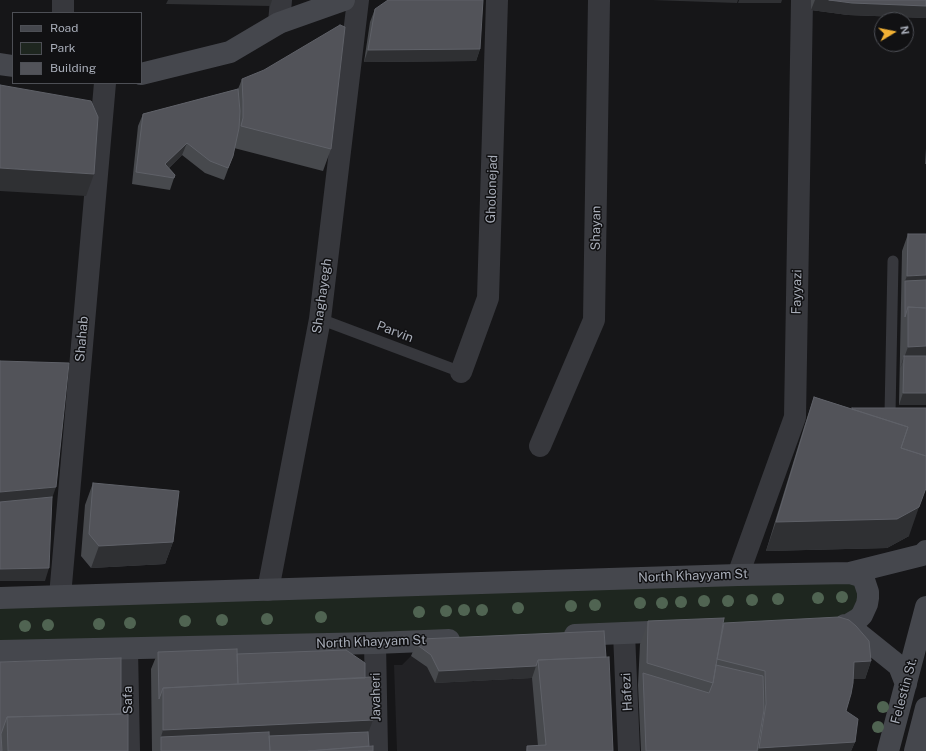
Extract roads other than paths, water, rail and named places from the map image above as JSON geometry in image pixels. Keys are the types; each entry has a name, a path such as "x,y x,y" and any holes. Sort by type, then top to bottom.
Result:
{"main road":[{"path":"142,74 230,52 279,23 344,0"},
{"path":"0,64 12,66"},
{"name":"North Khayyam St","path":"0,598 738,574 850,573 922,555 926,551"},
{"path":"824,626 848,625 862,615 867,604 868,592 864,580 860,576 850,573"},
{"name":"Felestin St.","path":"888,751 926,607"},
{"path":"848,625 899,666 906,684"},
{"path":"552,635 696,630"},
{"name":"North Khayyam St","path":"0,651 375,643 465,639"},
{"name":"Felestin St.","path":"915,751 926,708"}],"street":[{"path":"63,12 64,0"},
{"path":"279,23 281,0"},
{"name":"Shaghayegh","path":"268,590 320,319 358,0"},
{"name":"Gholonejad","path":"461,372 488,298 497,0"},
{"name":"Shayan","path":"540,446 594,320 598,0"},
{"name":"Fayyazi","path":"738,574 799,417 802,0"},
{"name":"Shahab","path":"60,596 105,84"},
{"name":"Hafezi","path":"624,632 629,751"},
{"name":"Javaheri","path":"375,643 377,751"},
{"name":"Safa","path":"127,649 129,751"}],"lane":[{"path":"890,414 894,262"},
{"name":"Parvin","path":"320,319 461,372"}]}
